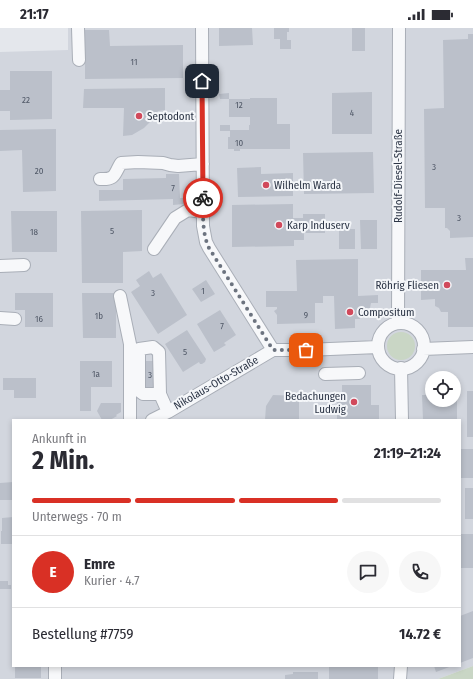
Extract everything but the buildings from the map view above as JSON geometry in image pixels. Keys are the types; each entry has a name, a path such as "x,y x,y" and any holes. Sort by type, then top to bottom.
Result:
{"street":[{"path":"78,28 79,60"},
{"path":"202,28 203,226 206,242 209,248 273,350 378,347"},
{"name":"Rudolf-Diesel-Straße","path":"398,28 398,323"},
{"path":"100,179 109,179 116,175 121,163 163,163 178,166 203,164"},
{"path":"154,249 175,218 188,210 203,212"},
{"path":"0,266 24,265"},
{"path":"120,296 130,344 130,419"},
{"path":"0,318 15,319"},
{"path":"398,323 405,323 417,330 421,335 423,342 422,355 418,360 413,365 401,368 394,367 383,360 379,353 378,347 379,340 386,328 398,323"},
{"path":"423,348 473,347"},
{"name":"Nikolaus-Otto-Straße","path":"154,419 273,350"},
{"path":"401,368 402,419"},
{"path":"325,374 359,373"},
{"path":"160,394 168,412"},
{"path":"55,667 55,679"},
{"path":"400,679 401,667"}],"shaded area":[{"path":"68,28 473,28 473,666 438,679 0,679 0,52 68,50"}],"green space":[{"path":"401,332 411,336 415,346 411,356 401,360 391,356 387,346 391,336"},
{"path":"473,666 473,679 438,679"}],"way so far":[{"path":"203,198 203,226 206,242 273,350 306,350"}],"place":[{"name":"Septodont","path":"139,116"},
{"name":"Wilhelm Warda","path":"266,185"},
{"name":"Karp Induserv","path":"279,225"},
{"name":"Röhrig Fliesen","path":"447,285"},
{"name":"Compositum","path":"350,312"},
{"name":"Bedachungen Ludwig","path":"354,402"}],"route":[{"path":"202,81 203,198"}]}
